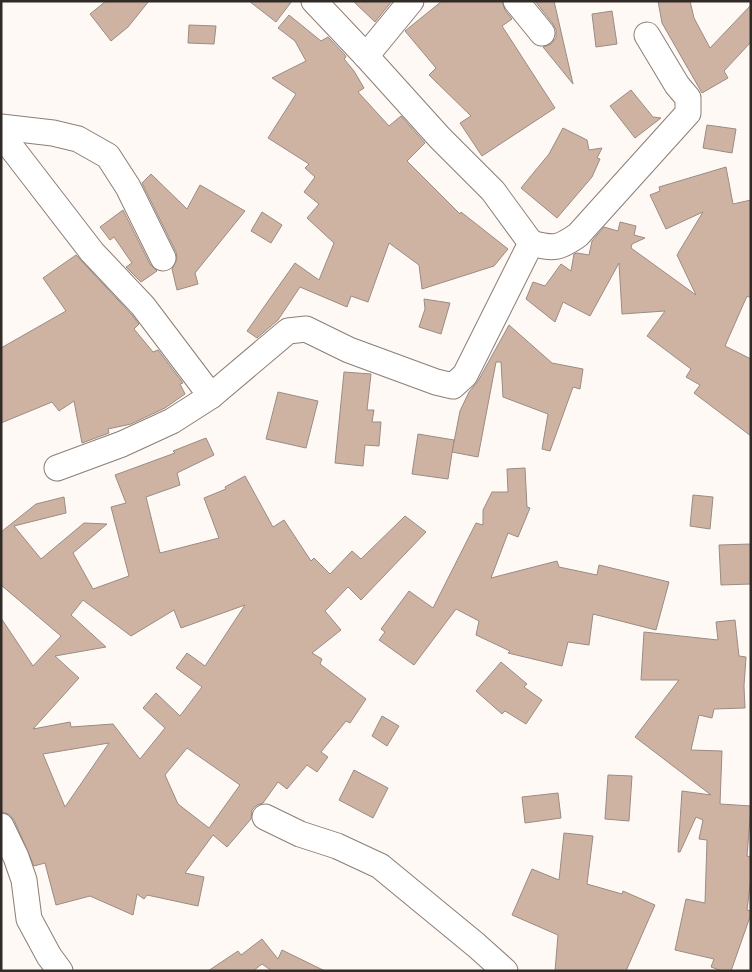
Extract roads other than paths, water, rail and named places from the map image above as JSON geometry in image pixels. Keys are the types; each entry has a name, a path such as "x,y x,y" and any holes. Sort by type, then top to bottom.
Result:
{"street":[{"path":"314,1 440,138 493,192 531,243 549,248 564,245 578,235 688,113 688,98 677,84 647,35"},
{"path":"366,56 411,1"},
{"path":"516,1 542,33"},
{"path":"1,127 78,138 108,156 128,187 163,258"},
{"path":"1,134 92,252 143,306 211,396"},
{"path":"57,468 122,444 172,421 211,396 288,330 306,329 349,350 436,382 453,386 465,375 531,243"},
{"path":"265,817 300,834 337,846 380,866 505,971"},
{"path":"1,826 16,857 24,880 29,919 49,956 60,971"}]}
